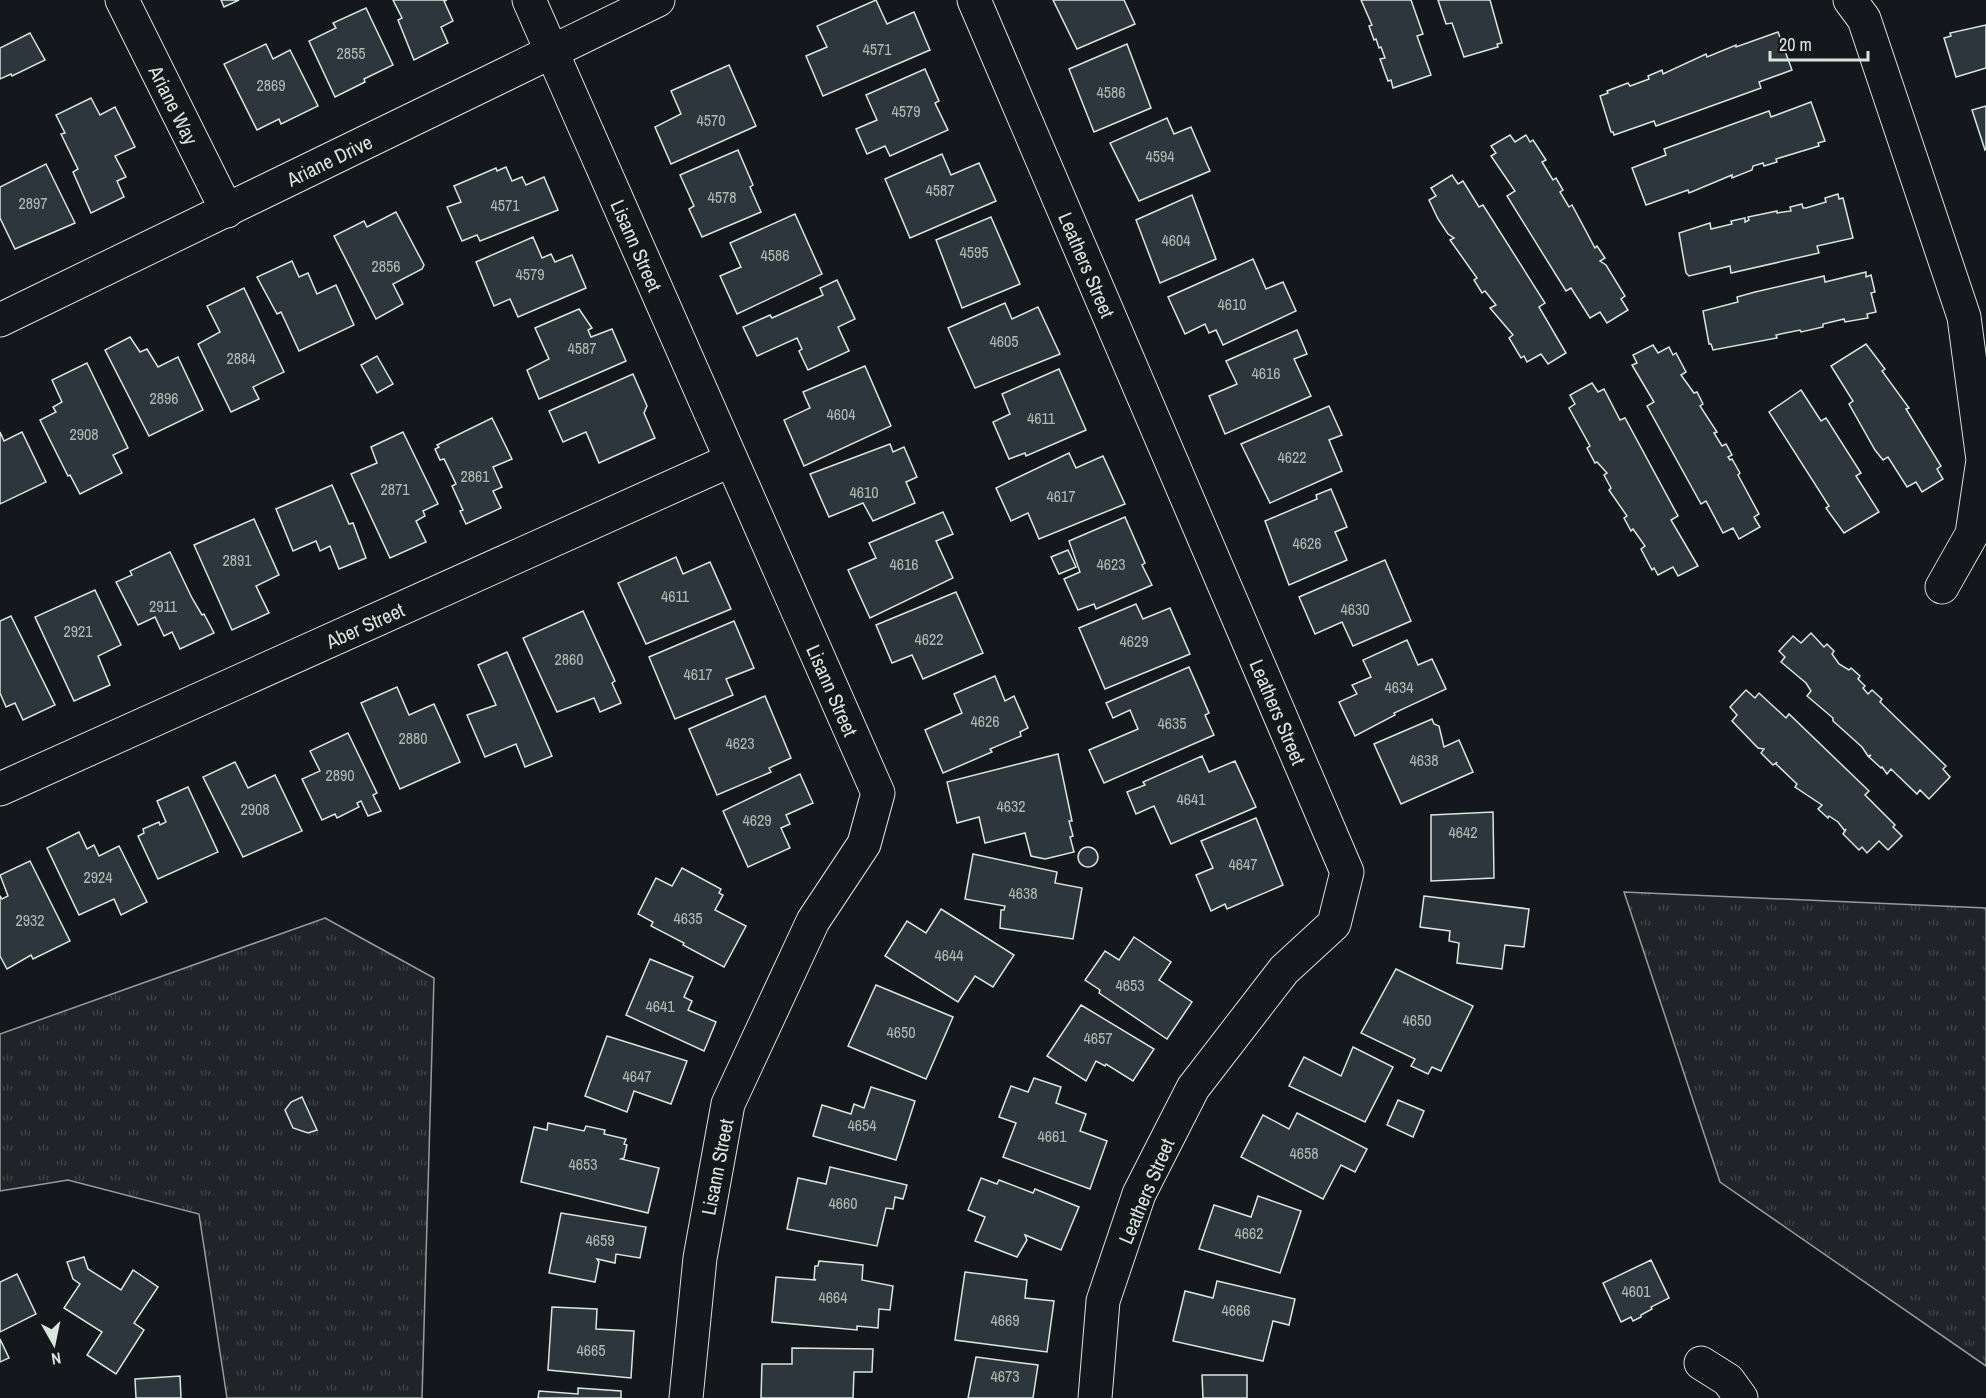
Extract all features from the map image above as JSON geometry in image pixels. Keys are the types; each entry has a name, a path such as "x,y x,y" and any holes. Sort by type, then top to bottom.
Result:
{"street":[{"name":"Ariane Way","path":"122,0 227,211"},
{"name":"Lisann Street","path":"529,0 729,461 878,793 864,844 813,921 728,1104 700,1258 686,1398"},
{"name":"Ariane Drive","path":"0,320 227,211 551,50 658,0"},
{"name":"Leathers Street","path":"974,0 1347,872 1334,924 1284,970 1193,1088 1139,1194 1103,1301 1095,1398"},
{"path":"1850,0 1864,19 1964,317 1983,460 1972,534 1942,587"},
{"name":"Aber Street","path":"0,789 729,461"},
{"path":"1701,1363 1728,1380 1741,1398"}],"green space":[{"path":"1624,892 1986,908 1986,1366 1720,1182"},
{"path":"325,918 434,978 422,1398 227,1398 199,1214 68,1180 0,1191 0,1034"}],"building":[{"path":"221,0 239,0 224,7"},
{"path":"393,0 447,0 444,1 453,21 441,27 448,43 414,60 398,20 402,18"},
{"path":"876,0 887,24 914,12 930,50 823,96 806,56 827,47 817,26"},
{"path":"1053,0 1124,0 1135,24 1077,49"},
{"path":"1361,0 1411,0 1423,34 1417,36 1431,75 1393,88 1380,59 1385,58 1381,47 1379,48 1376,39 1374,40 1369,26 1372,25"},
{"path":"1438,0 1490,0 1502,43 1497,44 1498,47 1464,57 1452,23 1446,24"},
{"path":"366,8 393,65 335,97 309,41 336,28 333,23"},
{"path":"1986,25 1986,68 1956,77 1944,38 1951,36 1950,33"},
{"path":"1778,32 1792,70 1759,82 1761,88 1656,126 1654,121 1614,135 1611,132 1600,96 1608,93 1607,91 1628,83 1630,86 1649,79 1648,76 1662,70 1663,74 1706,54 1707,57"},
{"path":"30,33 45,60 12,76 11,74 0,79 0,48"},
{"path":"266,44 273,59 290,50 318,106 281,124 279,119 257,130 224,64"},
{"path":"1127,44 1151,108 1094,132 1069,69"},
{"path":"729,65 756,126 671,164 655,127 681,114 671,91"},
{"path":"925,69 939,101 935,103 948,130 890,156 885,146 867,154 856,129 877,120 866,95"},
{"path":"91,98 100,115 115,107 135,147 115,156 126,177 117,181 124,197 91,213 73,172 78,169 61,134 65,133 56,115"},
{"path":"1811,102 1825,141 1818,143 1819,146 1776,159 1777,162 1764,166 1763,163 1753,166 1752,170 1732,178 1732,175 1689,193 1688,190 1646,205 1632,168 1666,155 1664,149 1769,111 1771,117"},
{"path":"1986,106 1986,149 1985,150 1972,110"},
{"path":"1167,118 1174,134 1191,127 1210,171 1139,201 1110,143"},
{"path":"1510,135 1515,142 1526,135 1530,142 1533,140 1546,160 1542,162 1553,180 1556,178 1563,190 1560,192 1569,207 1572,205 1595,248 1597,246 1605,258 1600,261 1606,265 1625,296 1621,299 1628,310 1607,323 1600,312 1590,318 1571,288 1566,291 1507,196 1515,191 1491,156 1496,153 1491,146"},
{"path":"738,150 753,185 750,187 761,212 702,237 689,209 694,206 680,175"},
{"path":"942,154 951,175 979,163 996,201 910,238 885,179"},
{"path":"46,164 75,223 15,249 0,218 0,187"},
{"path":"506,167 512,181 522,177 526,185 544,177 558,210 480,241 477,235 462,241 447,207 461,202 454,186 496,168 497,171"},
{"path":"1452,175 1458,184 1463,181 1479,207 1483,205 1545,303 1539,307 1566,353 1548,364 1541,354 1527,362 1524,356 1521,358 1509,338 1513,335 1490,308 1496,305 1485,291 1482,293 1474,280 1477,278 1450,240 1454,238 1448,234 1438,219 1429,200 1436,196 1431,188"},
{"path":"1838,194 1839,199 1843,198 1853,238 1817,246 1819,253 1731,273 1730,266 1689,276 1686,273 1679,233 1710,223 1711,229 1745,218 1745,222 1749,220 1748,217 1777,211 1777,213 1791,211 1790,207 1802,204 1803,208 1806,208 1826,202 1825,198"},
{"path":"1192,195 1216,259 1160,283 1136,220"},
{"path":"396,212 424,265 422,269 393,284 403,304 376,319 334,236 364,221 367,227"},
{"path":"795,214 822,274 737,314 720,276 741,267 730,243"},
{"path":"991,217 1020,284 962,308 936,240"},
{"path":"533,237 542,258 551,254 555,262 572,255 586,288 518,317 510,299 494,306 476,262"},
{"path":"1253,259 1266,289 1283,282 1296,311 1223,345 1216,330 1209,333 1205,324 1185,334 1168,297"},
{"path":"292,261 299,277 308,273 317,294 336,285 354,325 299,351 281,312 277,314 257,277"},
{"path":"1866,272 1866,277 1871,275 1875,292 1871,293 1876,312 1867,314 1868,318 1845,322 1844,319 1823,324 1823,327 1776,335 1777,338 1713,350 1709,344 1703,311 1738,302 1737,297 1755,292 1824,276 1825,282"},
{"path":"837,280 855,319 838,327 849,351 808,370 799,351 802,349 797,338 757,356 743,327 770,315 772,318 823,295 820,288"},
{"path":"244,288 284,372 253,387 259,399 231,412 198,344 220,332 207,306"},
{"path":"1005,303 1012,319 1038,307 1060,354 975,388 948,328"},
{"path":"579,309 592,328 588,330 591,337 612,329 626,361 539,399 527,370 549,359 535,328"},
{"path":"1297,330 1307,354 1294,359 1311,396 1225,434 1209,396 1237,384 1226,361"},
{"path":"130,337 140,352 147,349 158,367 178,357 203,410 149,436 105,350"},
{"path":"1866,344 1885,369 1882,371 1909,408 1906,409 1941,466 1937,469 1943,479 1922,492 1916,482 1907,487 1888,457 1883,460 1875,450 1849,404 1853,401 1831,366"},
{"path":"1653,345 1658,353 1669,347 1673,355 1676,353 1686,372 1681,375 1694,393 1697,392 1703,404 1700,406 1717,432 1714,433 1722,446 1726,444 1732,455 1728,457 1732,459 1740,473 1738,475 1759,514 1754,517 1760,527 1739,539 1733,528 1723,533 1706,501 1701,504 1647,406 1654,402 1632,365 1637,363 1633,355"},
{"path":"377,356 393,384 377,393 361,365"},
{"path":"87,363 128,448 113,455 122,473 80,494 70,475 68,476 40,420 56,412 53,407 62,402 52,380"},
{"path":"865,366 891,426 804,466 784,420 810,408 803,392"},
{"path":"1059,369 1086,430 1026,456 1025,453 1009,459 993,422 1010,414 1002,394"},
{"path":"633,374 647,406 644,413 655,438 599,463 586,432 563,442 549,411"},
{"path":"1592,383 1598,392 1604,389 1620,420 1625,418 1678,516 1671,520 1698,566 1678,576 1673,567 1658,575 1654,568 1652,570 1641,549 1645,546 1633,529 1631,531 1624,518 1627,516 1609,490 1611,488 1604,475 1607,473 1597,462 1595,463 1587,448 1590,446 1569,408 1575,404 1570,395"},
{"path":"1801,390 1821,421 1826,418 1861,473 1856,476 1879,512 1844,533 1826,508 1829,506 1769,412"},
{"path":"1329,406 1342,435 1329,440 1342,471 1270,503 1241,444"},
{"path":"492,418 512,459 493,467 502,487 493,491 501,508 466,524 460,511 463,510 452,486 456,484 444,459 440,460 435,449 439,447 437,445"},
{"path":"0,432 4,441 22,432 46,482 0,504"},
{"path":"403,432 438,504 423,511 425,516 416,521 426,542 390,558 351,474 377,463 371,447"},
{"path":"890,444 893,452 904,447 917,477 906,482 915,503 873,521 863,503 829,517 810,474"},
{"path":"1069,453 1076,468 1103,456 1125,504 1039,539 1028,513 1011,521 996,488"},
{"path":"332,485 349,524 353,523 366,558 339,569 330,546 320,551 316,541 293,551 276,509"},
{"path":"1331,489 1347,527 1335,532 1347,560 1289,585 1265,521 1317,499 1316,495"},
{"path":"943,512 953,534 936,541 953,578 870,618 848,570 876,558 869,543"},
{"path":"1125,517 1145,563 1142,565 1152,585 1096,609 1094,604 1078,610 1064,579 1080,572 1069,541"},
{"path":"254,519 279,575 256,586 269,613 232,630 194,545"},
{"path":"1068,550 1076,567 1059,574 1051,557"},
{"path":"170,552 192,598 214,633 180,649 172,632 164,636 155,617 138,625 116,582 132,575 130,571"},
{"path":"676,557 683,574 710,562 731,609 646,644 618,583"},
{"path":"1385,560 1411,621 1353,646 1342,622 1315,634 1299,597"},
{"path":"95,590 121,645 98,656 110,685 74,701 35,617"},
{"path":"956,592 983,653 923,679 912,655 892,663 876,625"},
{"path":"1136,604 1143,619 1170,608 1190,654 1105,689 1079,628"},
{"path":"583,611 615,681 612,683 621,703 600,712 594,698 557,712 523,638"},
{"path":"11,616 55,705 23,720 15,703 6,707 0,693 0,621"},
{"path":"734,621 754,668 726,679 733,695 675,719 649,657"},
{"path":"1811,633 1824,647 1827,644 1834,651 1832,654 1839,664 1849,670 1851,668 1860,676 1858,679 1865,686 1863,688 1868,694 1872,690 1882,699 1880,702 1946,766 1943,769 1950,777 1929,799 1920,790 1917,794 1891,769 1887,774 1869,757 1871,755 1868,756 1862,747 1833,721 1833,718 1807,696 1811,691 1806,683 1781,662 1785,657 1779,651 1793,636 1801,643"},
{"path":"1407,640 1418,665 1432,659 1446,689 1394,713 1395,715 1355,736 1339,702 1357,694 1352,685 1371,677 1363,660"},
{"path":"507,652 552,756 525,767 516,744 485,757 467,715 496,705 478,665"},
{"path":"1189,667 1209,713 1205,715 1214,735 1104,783 1089,750 1138,729 1130,710 1113,718 1106,703"},
{"path":"995,676 1005,701 1014,696 1028,728 1020,732 1021,736 990,749 992,752 943,773 925,730 962,713 954,694"},
{"path":"397,687 409,715 434,704 460,762 400,789 361,703"},
{"path":"1746,690 1755,698 1759,693 1786,718 1789,714 1869,791 1865,795 1895,825 1893,827 1902,836 1888,850 1879,841 1867,853 1862,847 1859,850 1843,834 1845,831 1838,822 1829,816 1828,818 1818,809 1822,805 1795,787 1797,784 1776,764 1777,762 1773,765 1761,753 1764,749 1758,748 1732,721 1737,715 1730,707"},
{"path":"765,696 791,758 769,768 771,772 717,795 689,729"},
{"path":"1432,719 1434,724 1439,726 1444,747 1459,740 1473,772 1401,804 1374,744"},
{"path":"348,733 377,793 373,795 381,811 368,816 361,801 357,803 359,807 337,818 335,814 322,820 302,779 320,771 310,751"},
{"path":"1058,754 1072,821 1069,821 1073,836 1070,837 1074,852 1045,859 1031,856 1025,833 985,843 979,817 957,823 947,782"},
{"path":"1202,756 1209,772 1235,761 1256,807 1171,844 1154,806 1136,814 1127,792 1145,785 1143,782"},
{"path":"235,762 248,788 275,775 302,831 243,857 203,777"},
{"path":"800,774 813,803 786,815 790,824 781,828 790,848 748,867 723,811"},
{"path":"188,787 218,852 158,879 138,836 144,833 143,829 159,822 160,825 166,822 157,801"},
{"path":"1493,812 1494,878 1431,881 1431,815"},
{"path":"1256,818 1283,885 1227,909 1225,904 1211,911 1196,875 1213,868 1201,841"},
{"path":"79,832 87,849 94,845 99,856 119,846 147,902 121,915 114,899 79,915 47,848"},
{"path":"1084,847 1092,847 1098,853 1098,861 1092,867 1084,867 1078,861 1078,853"},
{"path":"973,854 1057,872 1055,883 1082,888 1073,939 1000,928 1001,910 1004,910 1005,906 965,899"},
{"path":"30,861 70,941 33,959 31,955 7,969 0,956 0,896 2,899 8,896 0,875"},
{"path":"682,868 721,889 719,893 723,895 715,910 746,926 724,967 651,926 653,922 638,914 656,878 672,886"},
{"path":"1424,896 1529,909 1524,947 1505,945 1502,969 1457,963 1459,943 1449,941 1450,931 1420,927"},
{"path":"941,909 1014,955 993,987 975,976 958,1002 885,956 907,921 926,933"},
{"path":"1134,937 1171,962 1159,980 1192,1002 1167,1039 1099,993 1100,990 1085,980 1105,951 1119,960"},
{"path":"650,959 693,977 684,997 692,1001 688,1010 716,1022 704,1051 626,1015"},
{"path":"1396,969 1473,1006 1441,1071 1432,1067 1428,1074 1411,1066 1415,1059 1361,1033"},
{"path":"876,985 953,1017 926,1079 848,1046"},
{"path":"1081,1005 1154,1049 1133,1081 1106,1064 1105,1066 1096,1061 1086,1081 1047,1056"},
{"path":"607,1036 687,1061 671,1104 634,1091 627,1112 585,1096"},
{"path":"1353,1047 1393,1067 1365,1122 1289,1086 1304,1057 1341,1076"},
{"path":"1034,1078 1061,1087 1056,1103 1086,1114 1080,1131 1107,1141 1090,1189 1003,1157 1016,1123 999,1117 1011,1086 1028,1092"},
{"path":"871,1087 915,1101 896,1160 813,1136 822,1105 851,1114 854,1104 864,1108"},
{"path":"302,1097 317,1130 308,1133 293,1128 285,1110 291,1102"},
{"path":"1398,1100 1424,1111 1413,1137 1387,1125"},
{"path":"1297,1113 1367,1149 1355,1172 1341,1165 1323,1199 1241,1157 1263,1115 1289,1129"},
{"path":"548,1123 584,1131 586,1126 605,1130 604,1134 626,1139 624,1158 621,1159 659,1168 648,1213 521,1182 534,1127 547,1130"},
{"path":"830,1167 907,1185 903,1199 895,1197 893,1209 886,1208 877,1246 787,1229 798,1178 826,1184"},
{"path":"981,1178 997,1184 999,1180 1033,1193 1035,1189 1079,1207 1061,1250 1025,1235 1027,1240 1017,1257 975,1241 985,1217 968,1210"},
{"path":"1258,1196 1301,1211 1280,1273 1199,1249 1214,1205 1251,1217"},
{"path":"561,1213 646,1227 640,1258 616,1254 615,1263 597,1259 599,1262 595,1282 549,1273"},
{"path":"84,1257 88,1269 121,1290 133,1270 158,1287 134,1323 144,1330 116,1374 87,1355 102,1332 64,1308 80,1284 73,1279 67,1262"},
{"path":"1651,1260 1669,1298 1651,1307 1652,1309 1633,1321 1631,1317 1621,1322 1603,1283"},
{"path":"819,1261 863,1265 862,1280 893,1286 890,1310 879,1309 878,1328 857,1326 857,1330 772,1322 776,1277 816,1280 814,1279 815,1266 818,1266"},
{"path":"965,1272 1027,1280 1025,1298 1054,1301 1047,1352 955,1340"},
{"path":"17,1274 36,1314 0,1332 0,1282"},
{"path":"1217,1281 1295,1299 1289,1325 1273,1321 1263,1361 1173,1341 1185,1291 1213,1298"},
{"path":"552,1307 597,1309 596,1329 634,1331 631,1378 548,1370"},
{"path":"0,1339 9,1358 0,1362"},
{"path":"792,1348 873,1349 872,1372 854,1372 853,1398 761,1398 762,1364 792,1364"},
{"path":"976,1357 1038,1365 1033,1398 968,1398"},
{"path":"1202,1375 1247,1375 1247,1398 1203,1398"},
{"path":"180,1376 181,1398 136,1398 135,1379"},
{"path":"578,1388 621,1391 621,1398 538,1398 539,1391 578,1394"}]}
